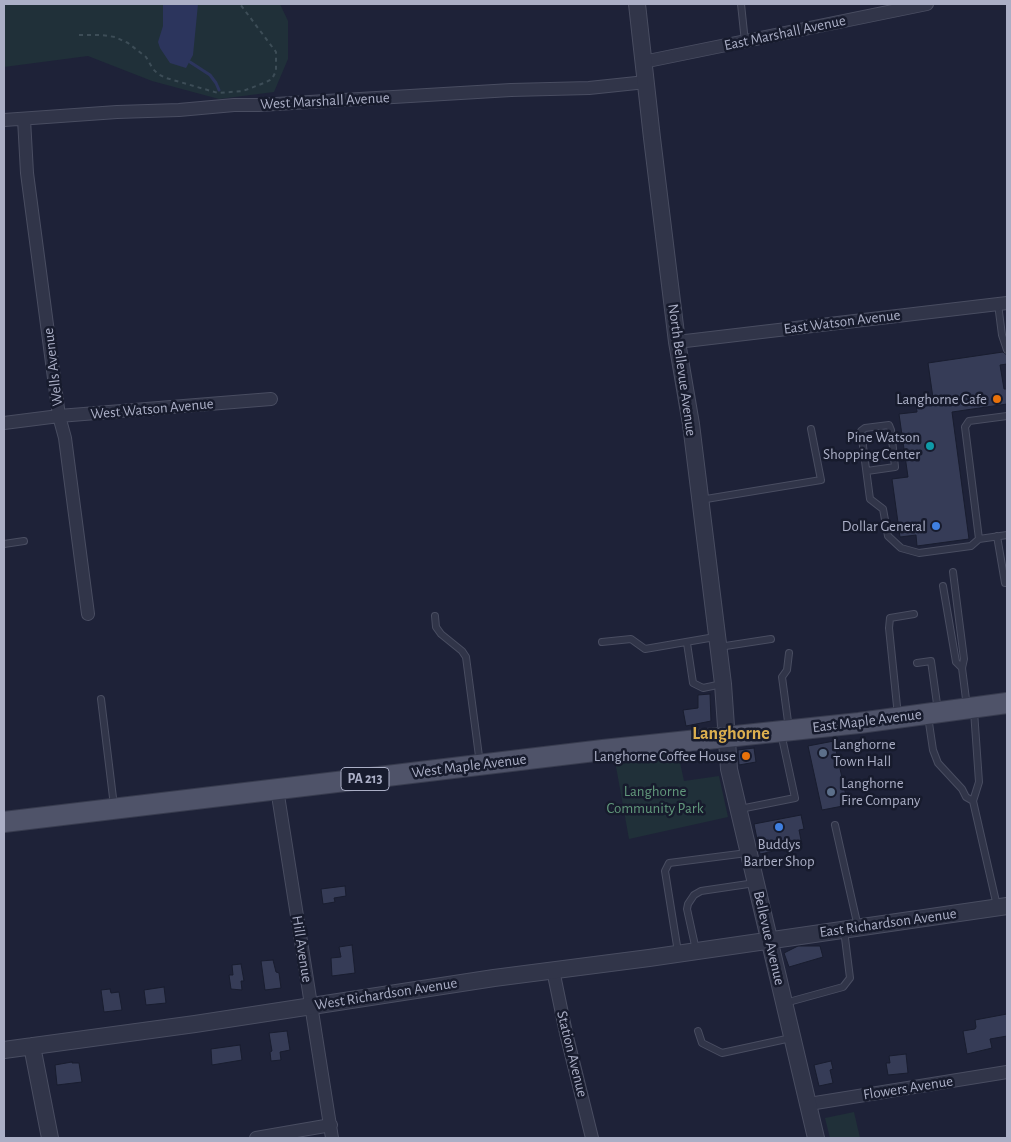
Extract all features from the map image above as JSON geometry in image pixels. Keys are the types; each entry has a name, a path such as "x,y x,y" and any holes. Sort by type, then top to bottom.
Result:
{"main road":[{"name":"East Maple Avenue","path":"726,737 1007,703"},
{"name":"West Maple Avenue","path":"4,822 726,737"}],"street":[{"name":"North Bellevue Avenue","path":"637,4 677,342 691,424 723,684 726,737"},
{"name":"East Marshall Avenue","path":"644,62 927,4"},
{"name":"West Marshall Avenue","path":"4,120 234,105 511,90 590,88 646,82"},
{"name":"Wells Avenue","path":"24,119 28,173 59,416 65,438 88,614"},
{"name":"East Watson Avenue","path":"677,342 1003,303"},
{"name":"West Watson Avenue","path":"4,423 59,416 271,398"},
{"name":"Bellevue Avenue","path":"726,737 729,768 816,1138"},
{"name":"Hill Avenue","path":"277,790 332,1138"},
{"name":"East Richardson Avenue","path":"769,940 1002,906"},
{"name":"West Richardson Avenue","path":"4,1050 195,1024 494,978 769,940"},
{"name":"Station Avenue","path":"553,970 566,1033 592,1138"},
{"path":"32,1046 50,1138"},
{"name":"Flowers Avenue","path":"808,1104 1007,1072"},
{"path":"256,1138 331,1125"}],"lane":[{"path":"741,4 745,42"},
{"path":"1003,303 1002,335 1007,350"},
{"path":"979,539 965,427 969,422 1007,416"},
{"path":"867,471 895,467 892,430 888,424 865,428 862,431 870,499 883,508 888,536 901,548 919,553 971,546 979,539 1007,535"},
{"path":"699,500 821,480 811,429"},
{"path":"997,536 1005,584 1007,583"},
{"path":"4,544 24,541"},
{"path":"953,572 964,659 962,668 970,708 979,782 973,802 1002,906"},
{"path":"943,586 956,662 962,668"},
{"path":"898,717 889,628 890,618 914,614"},
{"path":"435,616 436,627 441,634 462,650 466,657 480,765"},
{"path":"602,642 631,639 645,649 687,643 771,639"},
{"path":"687,643 693,683 703,688 723,684"},
{"path":"739,810 795,798 785,731 782,677 787,670 790,653"},
{"path":"917,662 932,661 933,750 938,763 962,789 966,797 973,802"},
{"path":"101,700 114,810"},
{"path":"784,1004 843,987 850,978 851,928 835,825"},
{"path":"678,953 665,872 669,863 749,852"},
{"path":"696,950 687,909 694,895 701,892 756,883"},
{"path":"698,1031 702,1042 722,1053 792,1038"}],"path":[{"path":"79,34 115,37 128,43 146,57 158,74 166,78 218,93 243,91 264,84 272,79 276,71 276,52 240,4"}],"green space":[{"path":"4,4 280,4 288,21 288,59 274,92 219,99 152,81 88,56 4,67"},
{"name":"Langhorne Community Park","path":"678,753 684,781 719,776 728,817 629,839 615,761"},
{"path":"854,1112 860,1138 830,1138 825,1118"}],"water":[{"path":"163,4 198,4 193,55 186,68 170,63 160,48 158,42 163,26"}],"building":[{"name":"Pine Watson Shopping Center","path":"1003,352 1007,355 1007,364 1000,365 1004,389 1007,389 1007,404 952,412 969,539 917,546 916,535 900,537 892,479 908,477 899,414 917,412 916,401 933,398 928,363"},
{"path":"710,694 711,721 686,726 683,710 698,708 698,695"},
{"name":"Langhorne Fire Company","path":"834,741 848,805 822,810 808,746"},
{"name":"Langhorne Coffee House","path":"754,748 756,762 739,765 738,750"},
{"path":"801,815 804,829 799,830 802,845 760,854 754,824"},
{"path":"345,886 346,896 334,898 335,902 323,904 321,889"},
{"path":"352,945 355,973 332,976 331,958 341,957 339,947"},
{"path":"798,946 820,946 823,957 789,967 784,953"},
{"path":"273,960 276,972 279,973 281,988 265,990 261,961"},
{"path":"241,964 244,981 241,981 242,990 231,989 229,975 233,975 232,965"},
{"path":"164,987 166,1003 146,1005 144,990"},
{"path":"110,989 111,993 119,992 122,1010 104,1012 101,990"},
{"path":"1007,1014 1007,1036 990,1039 992,1048 967,1054 963,1031 975,1029 975,1020"},
{"path":"287,1031 290,1050 280,1052 281,1060 271,1061 270,1052 272,1051 269,1033"},
{"path":"240,1045 242,1060 212,1065 211,1049"},
{"path":"906,1054 908,1073 888,1075 886,1063 890,1063 889,1056"},
{"path":"831,1061 833,1069 830,1070 833,1083 819,1086 814,1065"},
{"path":"72,1062 79,1063 82,1082 57,1085 55,1065"}],"waterway":[{"path":"190,62 210,75 219,90"}],"place":[{"name":"Langhorne Cafe","path":"997,399"},
{"name":"Pine Watson Shopping Center","path":"930,446"},
{"name":"Dollar General","path":"936,526"},
{"name":"Langhorne Town Hall","path":"823,753"},
{"name":"Langhorne Coffee House","path":"746,756"},
{"name":"Langhorne Fire Company","path":"831,792"},
{"name":"Buddys Barber Shop","path":"779,827"}],"district":[{"name":"Langhorne","path":"731,734"}]}
